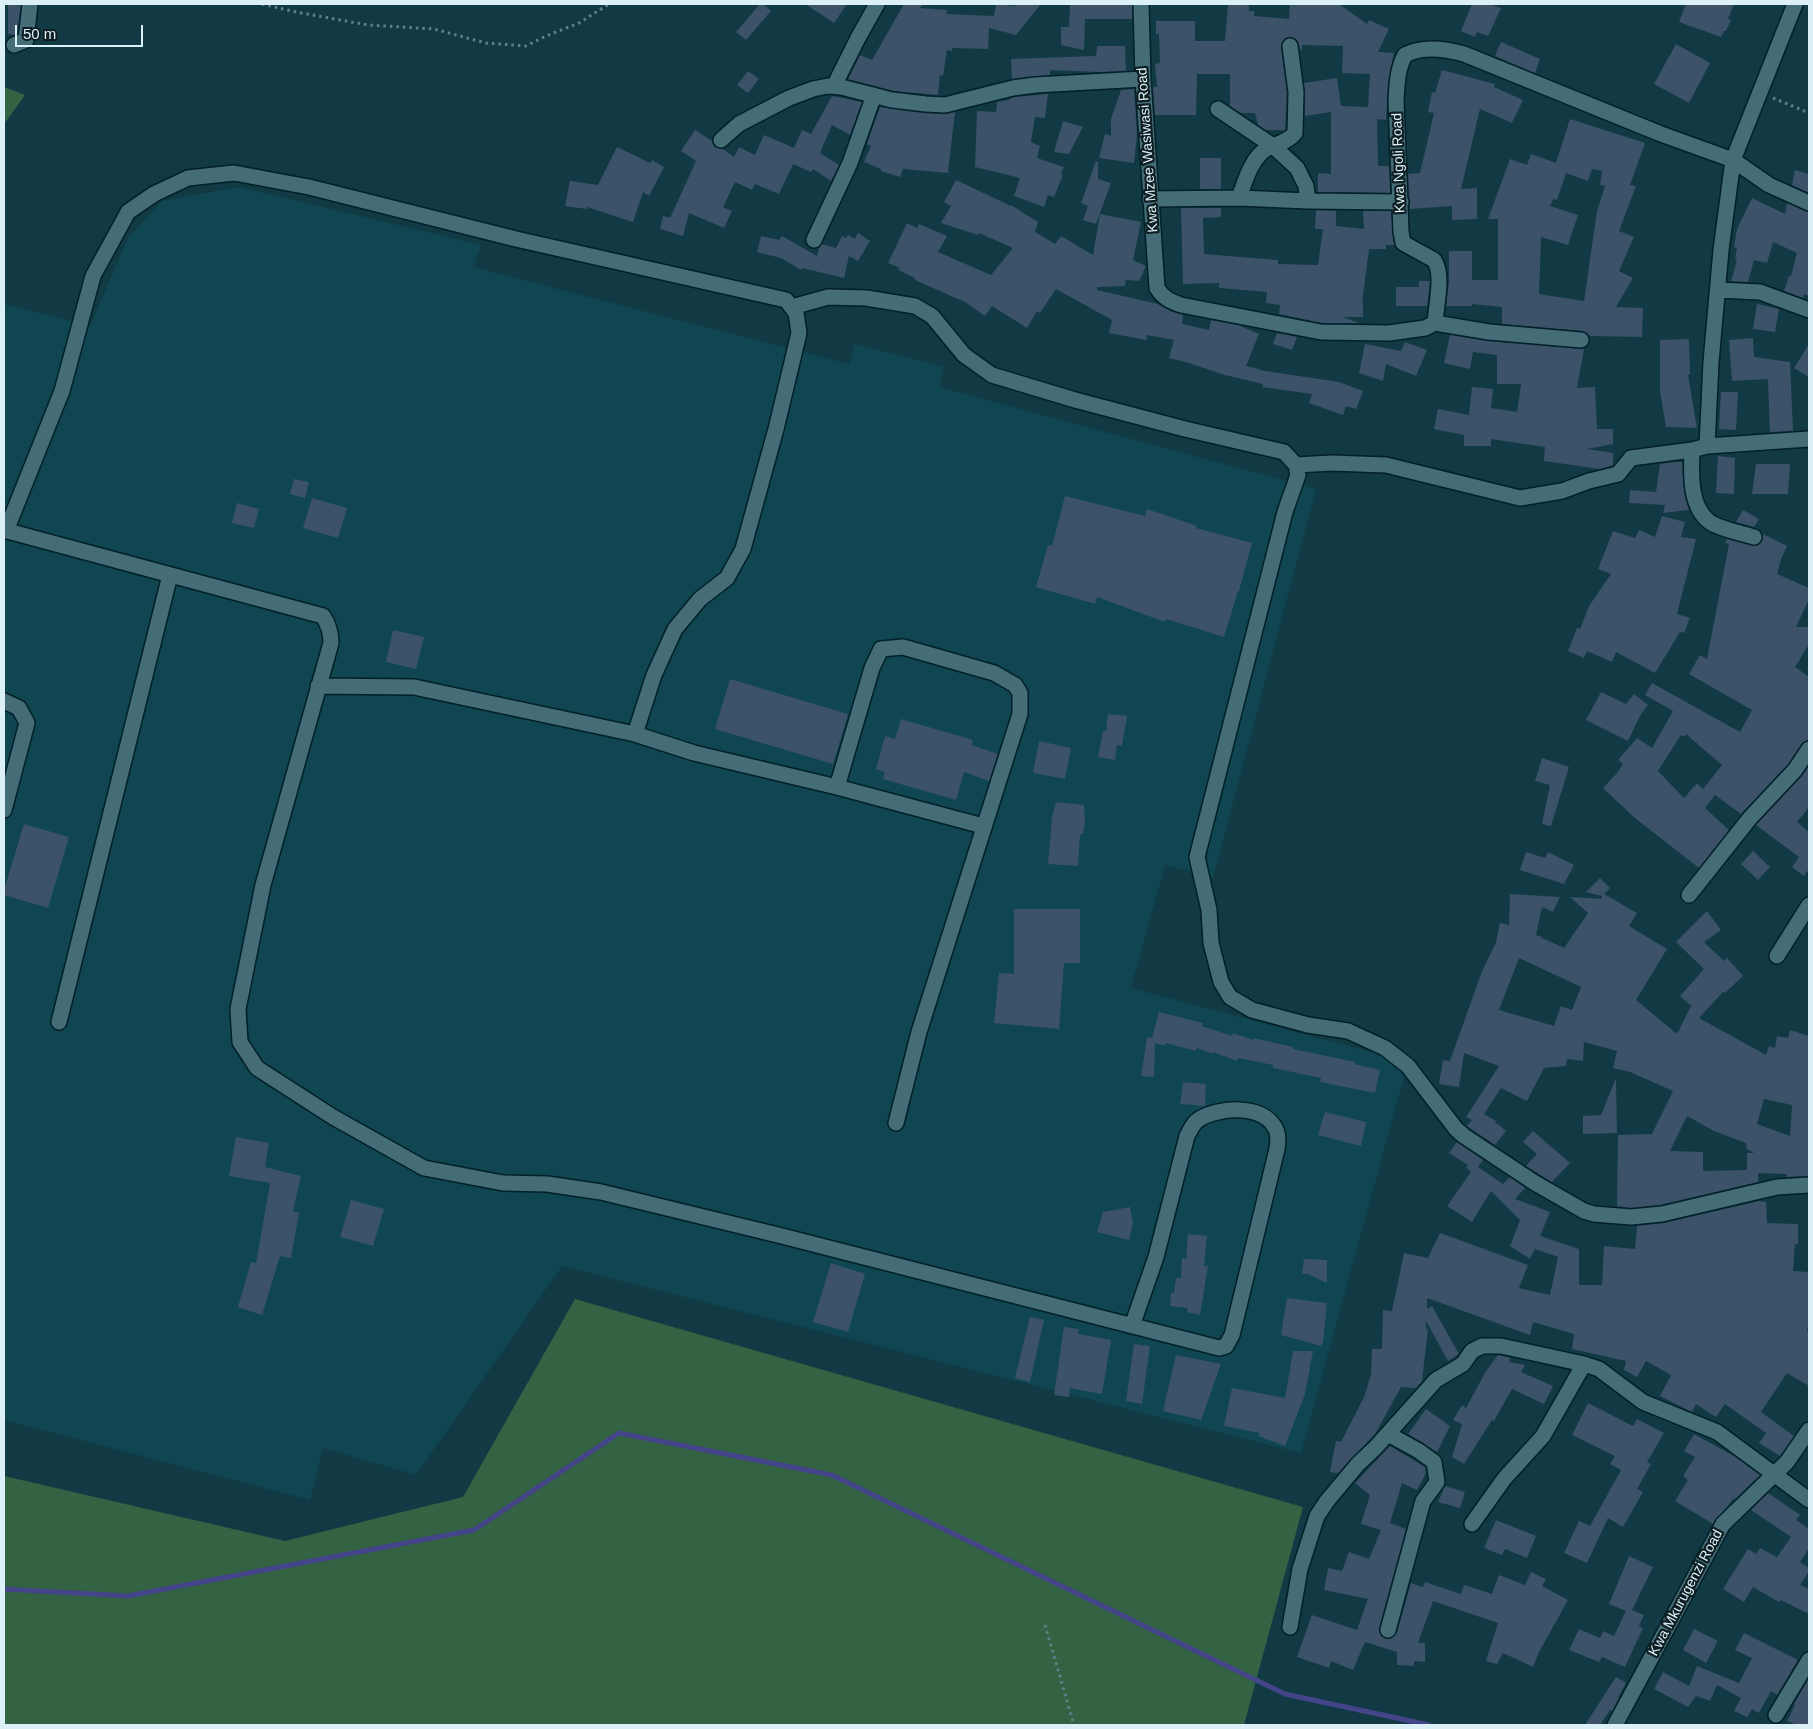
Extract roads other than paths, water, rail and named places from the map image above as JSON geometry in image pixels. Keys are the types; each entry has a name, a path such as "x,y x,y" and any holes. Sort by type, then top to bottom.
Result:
{"street":[{"path":"14,45 26,40 30,4"},
{"path":"834,86 877,4"},
{"name":"Kwa Mzee Wasiwasi Road","path":"1141,4 1150,199 1157,288 1162,295 1169,301 1181,305 1321,332 1389,333 1424,328 1435,323"},
{"path":"1707,446 1711,362 1721,250 1733,160 1794,4"},
{"path":"1239,198 1244,183 1256,160 1264,151 1292,137 1296,130 1296,92 1290,46"},
{"name":"Kwa Ngoli Road","path":"1435,323 1439,271 1434,260 1403,243 1401,232 1396,101 1402,61 1405,55 1418,51 1452,51 1464,54 1661,134 1733,160"},
{"path":"721,140 739,124 789,98 813,89 834,86 911,103 945,105 1013,88 1143,79"},
{"path":"814,240 850,163 874,95"},
{"path":"1218,109 1272,146 1297,168 1306,186 1308,201"},
{"path":"1733,160 1769,185 1809,203"},
{"path":"635,734 654,675 676,629 700,598 727,578 743,549 776,429 799,333 796,313 786,300 516,239 309,187 234,173 188,178 154,194 128,212 93,276 62,391 5,530 323,616 330,632 331,644 263,885 238,1009 240,1042 257,1068 333,1117 424,1168 503,1183 548,1184 601,1192 782,1236 1132,1326 1219,1348 1226,1346 1232,1335 1277,1149 1278,1135 1273,1125 1259,1114 1241,1109 1225,1110 1210,1114 1196,1121 1187,1136 1156,1257 1132,1326"},
{"path":"1150,199 1239,198 1400,202"},
{"path":"1718,290 1760,292 1809,310"},
{"path":"792,307 828,297 866,298 915,306 932,316 964,354 992,376 1185,429 1284,452 1296,465 1298,475 1285,512 1197,857 1209,910 1211,943 1220,982 1230,997 1252,1010 1308,1025 1348,1031 1385,1048 1408,1066 1456,1129 1464,1136 1535,1183 1584,1211 1612,1216 1656,1215 1778,1187 1809,1185"},
{"path":"1435,323 1489,332 1580,340"},
{"path":"1296,465 1332,463 1386,465 1520,498 1562,491 1618,474 1630,458 1692,450 1707,446 1809,439"},
{"path":"1692,450 1691,464 1695,502 1700,512 1713,524 1754,537"},
{"path":"59,1022 170,575"},
{"path":"837,787 872,668 881,649 903,647 994,673 1015,685 1020,693 1020,714 919,1032 896,1123"},
{"path":"318,686 414,687 635,734 694,753 837,787 983,826"},
{"path":"4,701 19,708 27,723 4,810"},
{"path":"1689,894 1750,818 1795,770 1809,749"},
{"path":"1778,956 1809,905"},
{"path":"1290,1627 1300,1568 1318,1516 1327,1501 1358,1464 1388,1434 1436,1380 1463,1364 1472,1351 1482,1346 1501,1346 1599,1369 1643,1402 1717,1432 1809,1500"},
{"path":"1472,1524 1504,1479 1543,1436 1584,1364"},
{"name":"Kwa Mkurugenzi Road","path":"1615,1725 1724,1524 1787,1462 1809,1430"},
{"path":"1388,1434 1420,1451 1434,1462 1437,1482 1423,1501 1388,1630"},
{"path":"1776,1715 1809,1660"}],"waterway":[{"path":"4,1589 128,1596 474,1530 619,1433 832,1475 1285,1694 1429,1725"}]}
